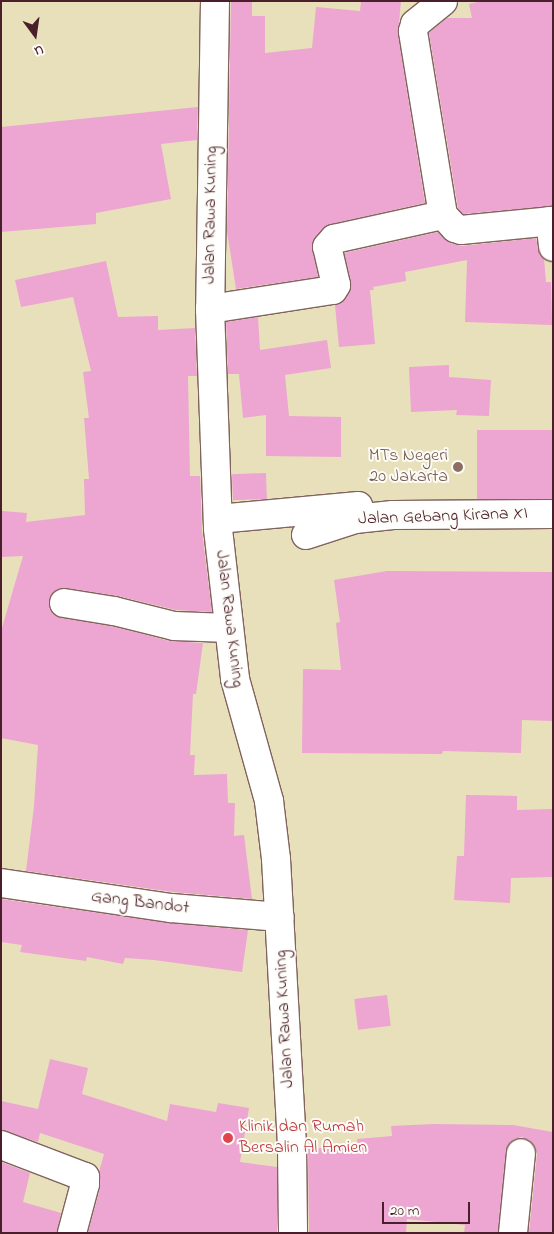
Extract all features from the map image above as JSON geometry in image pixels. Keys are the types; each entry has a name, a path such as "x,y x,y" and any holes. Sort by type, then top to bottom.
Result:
{"street":[{"name":"Jalan Rawa Kuning","path":"215,1 210,309 218,519 237,687 245,720 259,758 269,801 280,917 292,1148 293,1233"},
{"path":"443,1 415,24 413,31 443,215 455,228 460,230 552,230"},
{"path":"210,309 333,290 336,285 327,247 330,242 443,215"},
{"path":"218,519 376,504"},
{"name":"Jalan Gebang Kirana XI","path":"306,535 355,519 393,515 553,514"},
{"path":"64,603 114,611 174,626 229,628"},
{"name":"Gang Bandot","path":"1,883 171,908 280,917"},
{"path":"1,1146 85,1177 86,1184 72,1233"},
{"path":"513,1233 522,1153"}],"building":[{"path":"231,1 252,1 252,16 265,16 265,53 312,48 316,7 360,11 361,1 401,1 398,34 425,203 331,224 323,228 312,244 318,277 236,289 227,231"},
{"path":"482,1 553,1 553,206 463,214 458,208 429,33 447,18 472,18 469,4"},
{"path":"198,107 197,140 161,144 171,199 96,213 96,224 1,232 1,127"},
{"path":"438,232 450,243 462,246 536,238 538,249 544,259 546,282 551,282 552,325 465,322 467,260 405,272 406,281 373,287 374,290 370,290 375,344 339,347 335,305 346,298 351,282 344,253"},
{"path":"106,261 118,317 158,316 158,330 195,328 197,376 188,376 190,476 200,476 202,531 212,612 176,610 118,596 66,588 58,589 52,594 49,600 49,608 54,615 62,618 111,626 170,641 203,643 196,694 193,694 190,755 195,755 194,775 227,774 228,803 235,803 234,836 244,835 252,899 173,892 26,871 34,806 38,745 1,738 1,631 23,556 1,557 2,511 27,513 26,522 85,515 84,479 89,479 84,418 89,418 83,372 91,371 73,297 21,307 15,280"},
{"path":"258,317 260,350 327,340 331,368 285,375 289,416 341,417 341,457 266,456 266,415 243,418 239,374 228,374 226,322"},
{"path":"449,365 449,377 491,380 489,416 456,415 457,410 411,412 409,367"},
{"path":"477,430 552,430 552,499 477,499"},
{"path":"266,473 267,499 233,500 232,474"},
{"path":"387,571 553,572 553,721 522,720 521,753 443,751 442,754 302,753 303,669 341,670 336,623 340,622 334,580"},
{"path":"466,795 517,796 517,810 553,809 553,877 511,878 510,903 454,900 457,856 464,856"},
{"path":"1,899 169,923 248,930 242,972 154,960 125,958 123,964 87,957 86,961 20,952 22,945 1,942"},
{"path":"387,995 391,1026 358,1030 354,999"},
{"path":"50,1059 88,1068 82,1094 167,1121 170,1104 216,1112 218,1103 249,1108 240,1162 277,1167 277,1233 88,1233 100,1188 99,1172 104,1154 40,1133 38,1142 1,1130 1,1101 38,1109"},
{"path":"434,1124 513,1125 553,1132 553,1233 529,1233 537,1154 535,1147 530,1141 522,1137 514,1139 506,1151 498,1233 464,1233 465,1225 407,1219 406,1233 309,1233 308,1149 358,1145 357,1139 392,1136 391,1126"},
{"path":"1,1162 30,1173 23,1202 61,1213 57,1233 1,1233"}],"place":[{"name":"MTs Negeri 20 Jakarta","path":"458,467"},
{"name":"Klinik dan Rumah Bersalin Al Amien","path":"228,1138"}]}
